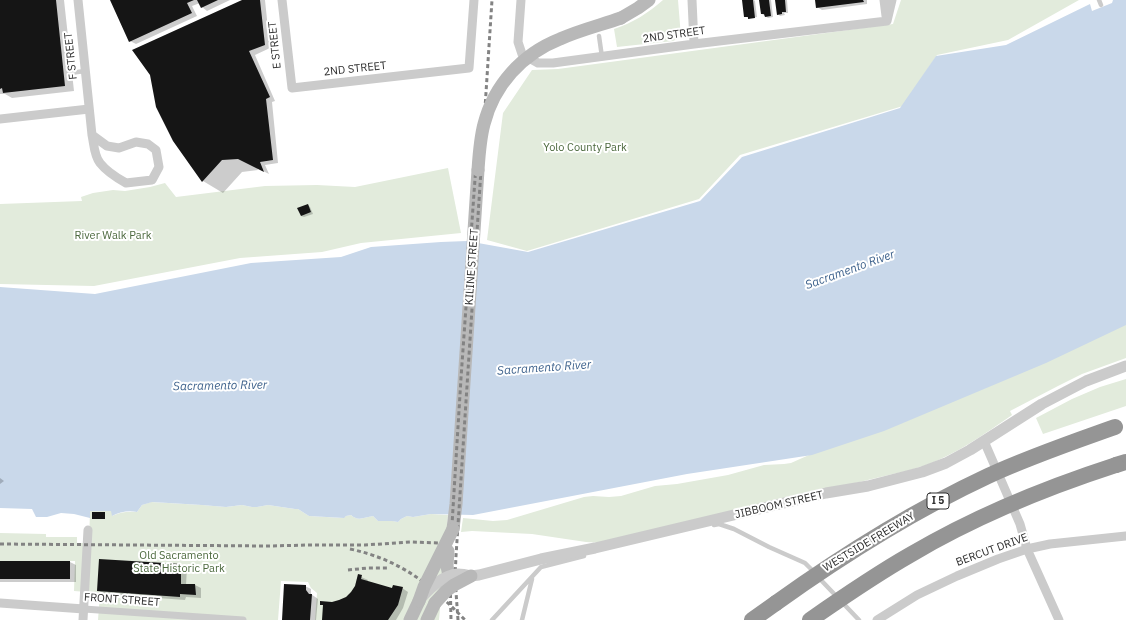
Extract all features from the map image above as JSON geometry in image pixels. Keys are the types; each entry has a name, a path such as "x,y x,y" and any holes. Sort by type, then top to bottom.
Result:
{"highway":[{"name":"WESTSIDE FREEWAY","path":"752,620 812,577 881,533 947,496 1013,465 1121,425"},
{"path":"810,620 871,578 953,531 1029,496 1121,464"},
{"path":"816,620 844,597"}],"main road":[{"name":"KILINE STREET","path":"449,576 447,557 453,529 456,504 480,148 486,115 500,87 519,64 530,55 560,38 621,18 649,0"},
{"path":"410,620 424,587 453,529"},
{"path":"427,620 449,576"},
{"path":"435,602 454,585 471,576"}],"street":[{"name":"F STREET","path":"78,0 92,135 94,149 99,163 126,183 152,180 159,167 156,150 148,144 136,142 119,148 107,146 92,135"},
{"name":"E STREET","path":"282,0 292,88"},
{"name":"2ND STREET","path":"292,88 469,68 474,0"},
{"name":"2ND STREET","path":"521,0 518,42 522,54 538,63 553,63 694,44 887,21"},
{"path":"692,0 694,44"},
{"path":"884,0 887,21"},
{"path":"887,21 892,0"},
{"path":"0,119 89,109"},
{"name":"JIBBOOM STREET","path":"449,576 459,574 471,576 479,575 541,559 595,548 826,493 868,486 922,472 946,463 970,450 1042,404 1086,381 1126,366"},
{"path":"984,442 1020,524 1027,549 1059,620"},
{"path":"83,620 88,530"},
{"name":"BERCUT DRIVE","path":"877,620 917,595 957,576 1027,549 1050,544 1126,536"},
{"path":"419,601 431,587 449,576"},
{"name":"FRONT STREET","path":"0,603 243,620"}],"lane":[{"path":"598,36 602,57"},
{"path":"70,73 85,71"},
{"path":"712,526 719,524 734,529 805,563 859,620"},
{"path":"697,529 704,528"},
{"path":"492,620 541,567 689,531"},
{"path":"522,620 532,578"}],"green space":[{"path":"663,0 678,0 681,37 673,41 617,47 614,29 628,24 640,17"},
{"name":"Yolo County Park","path":"901,0 1079,0 1008,40 937,55 903,106 740,155 699,199 527,251 487,240 503,113 532,70 558,69 893,24"},
{"name":"River Walk Park","path":"448,168 461,233 361,243 322,252 240,258 94,286 0,284 0,204 82,201 81,197 93,193 113,190 125,191 165,183 176,197 265,186 317,185 355,187"},
{"path":"1126,315 1126,358 1082,374 1010,411 1012,415 969,444 935,462 923,466 603,543 532,534 472,531 461,532 463,518 493,521 507,520 584,497 621,496 655,486 677,484 728,475 764,465 791,463"},
{"path":"1126,379 1126,406 1043,434 1036,418 1072,399 1100,387"},
{"name":"Old Sacramento State Historic Park","path":"151,502 226,507 242,505 257,507 268,505 298,509 309,516 343,518 351,515 359,519 373,516 378,521 398,522 407,516 413,517 431,514 448,515 439,620 315,620 317,593 311,588 308,582 281,581 278,620 98,620 100,593 74,591 75,561 0,561 0,533 46,534 46,537 77,537 77,543 89,543 90,511 112,511 112,516 124,512 137,512 142,505"}],"water":[{"name":"Sacramento River","path":"1113,0 1126,0 1126,325 1046,363 884,431 812,455 687,474 473,515 431,514 413,517 407,516 398,522 378,521 373,516 359,519 351,515 344,518 309,516 298,509 268,505 257,507 242,505 226,507 152,502 142,505 137,512 124,512 112,516 111,511 90,511 90,518 74,514 61,513 47,517 36,517 32,509 0,508 0,287 95,294 251,263 341,257 371,247 441,242 467,241 528,252 700,201 742,157 900,108 936,56 1006,45 1090,4 1092,11 1112,3"}],"building":[{"path":"0,0 56,0 65,86 3,93 2,88 0,89"},
{"path":"110,0 194,0 187,3 192,13 129,42"},
{"path":"197,0 218,0 201,8"},
{"path":"242,0 260,0 265,45 249,51 270,97 266,99 273,160 260,162 264,172 238,159 222,160 202,182 173,141 156,107 150,75 132,50"},
{"path":"742,0 753,0 755,18 748,19 748,17 744,17"},
{"path":"759,0 769,0 771,16 765,17 764,14 761,14"},
{"path":"775,0 785,0 786,12 782,12 782,14 777,15"},
{"path":"815,0 863,0 864,2 816,8"},
{"path":"308,204 311,212 301,216 297,208"},
{"path":"92,512 105,512 105,519 92,519"},
{"path":"99,559 181,564 181,584 195,584 196,595 180,594 180,597 97,591"},
{"path":"0,561 70,561 70,579 0,579"},
{"path":"358,574 362,575 361,579 392,588 393,585 403,587 398,605 388,620 322,620 323,605 320,605 320,601 332,602 346,597 355,586"},
{"path":"284,584 306,585 306,590 309,594 312,594 310,620 282,620"}],"railway":[{"path":"458,620 455,578 456,556 492,0"},
{"path":"451,541 479,122"},
{"path":"0,544 268,546 365,545 411,542 439,543"},
{"path":"350,549 385,560 414,575 439,595 465,620"},
{"path":"348,570 387,568"},
{"path":"450,573 451,620"}]}
